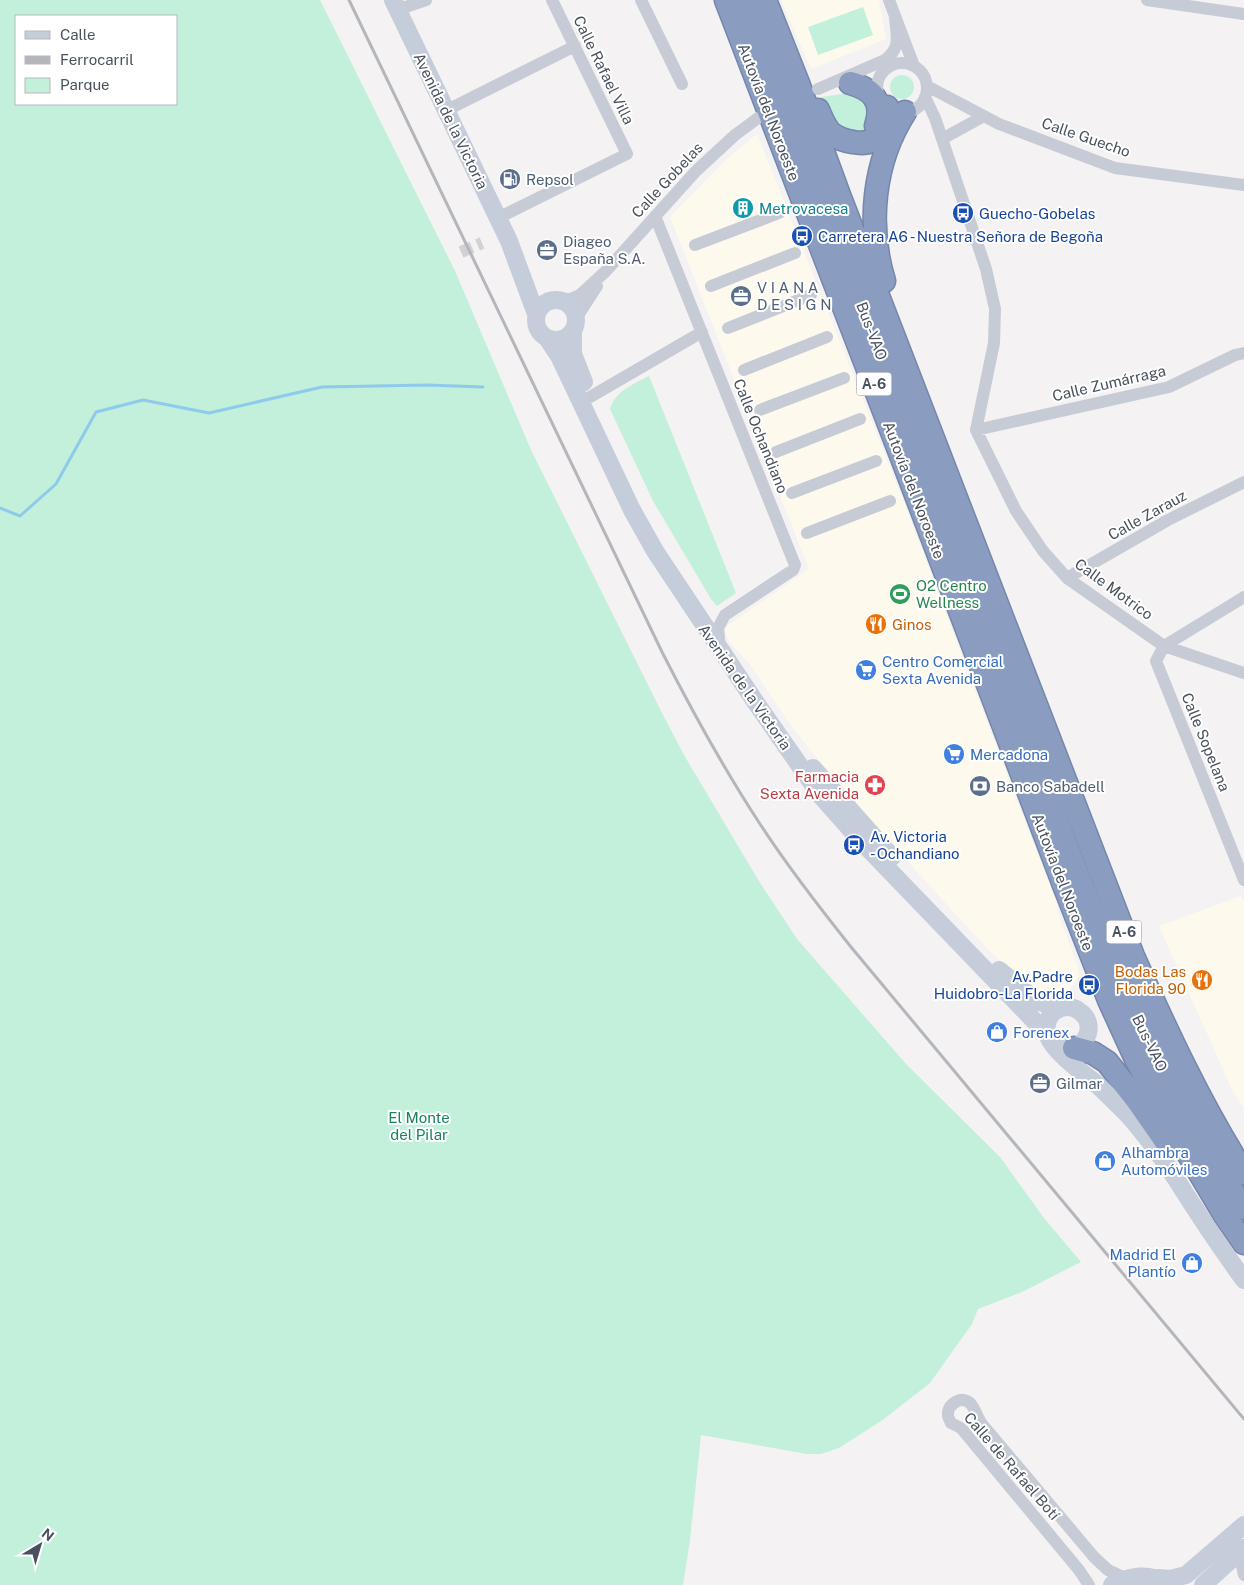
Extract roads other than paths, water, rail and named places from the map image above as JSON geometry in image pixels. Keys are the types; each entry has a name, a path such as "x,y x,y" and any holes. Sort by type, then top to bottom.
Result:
{"highway":[{"name":"Autovía del Noroeste","path":"726,0 1106,992 1136,1059 1176,1134 1235,1212 1244,1243"},
{"name":"Bus-VAO","path":"744,0 883,358 1109,954 1154,1054 1188,1117 1235,1212"},
{"name":"A-6","path":"765,0 798,83 838,195 1133,956 1188,1074 1244,1173"},
{"path":"845,81 863,87 871,93 877,102 879,113 876,126 872,132 851,142"},
{"path":"798,83 815,103 825,126 842,141 860,144 874,139 882,131 886,122 902,110"},
{"path":"893,335 896,315 881,270 875,236 875,195 885,153 902,110"},
{"path":"1067,1044 1101,1057 1113,1068 1206,1201 1235,1212"}],"street":[{"path":"395,5 426,0"},
{"name":"Calle Rafael Villa","path":"498,218 628,154 552,0"},
{"path":"641,0 682,84"},
{"path":"889,0 914,66"},
{"path":"1147,0 1244,14"},
{"name":"Avenida de la Victoria","path":"395,5 509,241 536,314"},
{"path":"845,81 893,54 897,44 895,16"},
{"path":"901,34 902,52 878,80 878,95 902,110 927,114 933,119 940,135"},
{"path":"447,110 575,46"},
{"path":"845,81 902,62 914,66 921,71 940,135 986,269 995,309 994,343 976,430"},
{"path":"845,81 866,82 877,87"},
{"path":"902,110 921,104 926,92"},
{"name":"Calle Guecho","path":"926,92 1000,124 1115,168 1244,185"},
{"path":"940,135 984,116"},
{"name":"Calle Gobelas","path":"558,300 580,295 606,271 714,153 758,118"},
{"path":"696,245 778,213"},
{"name":"Calle Ochandiano","path":"655,216 795,565 793,570 725,615 718,628 719,638"},
{"name":"Avenida de la Victoria","path":"509,241 524,266 558,300"},
{"path":"711,286 795,254"},
{"name":"Calle Gobelas","path":"575,325 606,271"},
{"path":"728,328 811,296"},
{"path":"558,300 573,308 575,325 568,337 561,340 547,338 539,331 536,320 536,314 542,305 558,300"},
{"name":"Avenida de la Victoria","path":"575,325 573,354 598,416 657,539 685,588 776,719 811,765 930,898 1008,979 1036,1000 1059,1009"},
{"path":"590,397 702,332"},
{"path":"744,370 827,337"},
{"name":"Avenida de la Victoria","path":"547,338 559,356 628,502 655,551 748,692 821,796 860,840 1067,1044 1094,1082"},
{"name":"Calle Zumárraga","path":"976,430 1170,387 1244,353"},
{"path":"760,410 844,378"},
{"path":"776,452 860,419"},
{"name":"Calle Motrico","path":"976,430 1016,511 1043,551 1068,578 1164,646 1244,673"},
{"path":"792,493 876,461"},
{"name":"Calle Zarauz","path":"1068,578 1168,520 1244,482"},
{"path":"807,533 890,501"},
{"path":"1164,646 1244,597"},
{"name":"Calle Sopelana","path":"1164,646 1156,661 1244,880"},
{"path":"1072,1008 1083,1014 1088,1027 1085,1040 1067,1044 1047,1022 1050,1016 1059,1009 1072,1008"},
{"name":"Avenida de la Victoria","path":"1067,1044 1071,1064 1124,1110 1138,1127 1244,1280"},
{"name":"Calle de Rafael Botí","path":"1089,1585 1079,1570 961,1428 951,1423 947,1414 950,1406 958,1400 967,1400 974,1407 976,1416 982,1424 1094,1557 1118,1582"},
{"path":"1203,1585 1244,1525"},
{"path":"1118,1582 1141,1576 1165,1582 1186,1575 1243,1548"},
{"path":"1243,1548 1241,1562 1244,1575"}],"waterway":[{"path":"0,508 20,516 56,484 96,412 143,400 209,413 322,387 427,385 483,387"}],"tunnel":[{"path":"461,252 482,243"}],"railway":[{"path":"349,0 662,652 709,740 747,803 793,871 851,947 1244,1419"}],"place":[{"name":"Repsol","path":"510,179"},
{"name":"Metrovacesa","path":"743,208"},
{"name":"Guecho-Gobelas","path":"963,213"},
{"name":"Carretera A6 - Nuestra Señora de Begoña","path":"802,236"},
{"name":"Diageo España S.A.","path":"547,250"},
{"name":"V I A N A D E S I G N","path":"741,296"},
{"name":"O2 Centro Wellness","path":"900,594"},
{"name":"Ginos","path":"876,624"},
{"name":"Centro Comercial Sexta Avenida","path":"866,670"},
{"name":"Mercadona","path":"954,754"},
{"name":"Farmacia Sexta Avenida","path":"875,785"},
{"name":"Banco Sabadell","path":"980,786"},
{"name":"Av. Victoria - Ochandiano","path":"854,845"},
{"name":"Bodas Las Florida 90","path":"1202,980"},
{"name":"Av.Padre Huidobro-La Florida","path":"1089,985"},
{"name":"Forenex","path":"997,1032"},
{"name":"Gilmar","path":"1040,1083"},
{"name":"Alhambra Automóviles","path":"1105,1161"},
{"name":"Madrid El Plantío","path":"1192,1263"}],"park label":[{"name":"El Monte del Pilar","path":"419,1126"}]}
